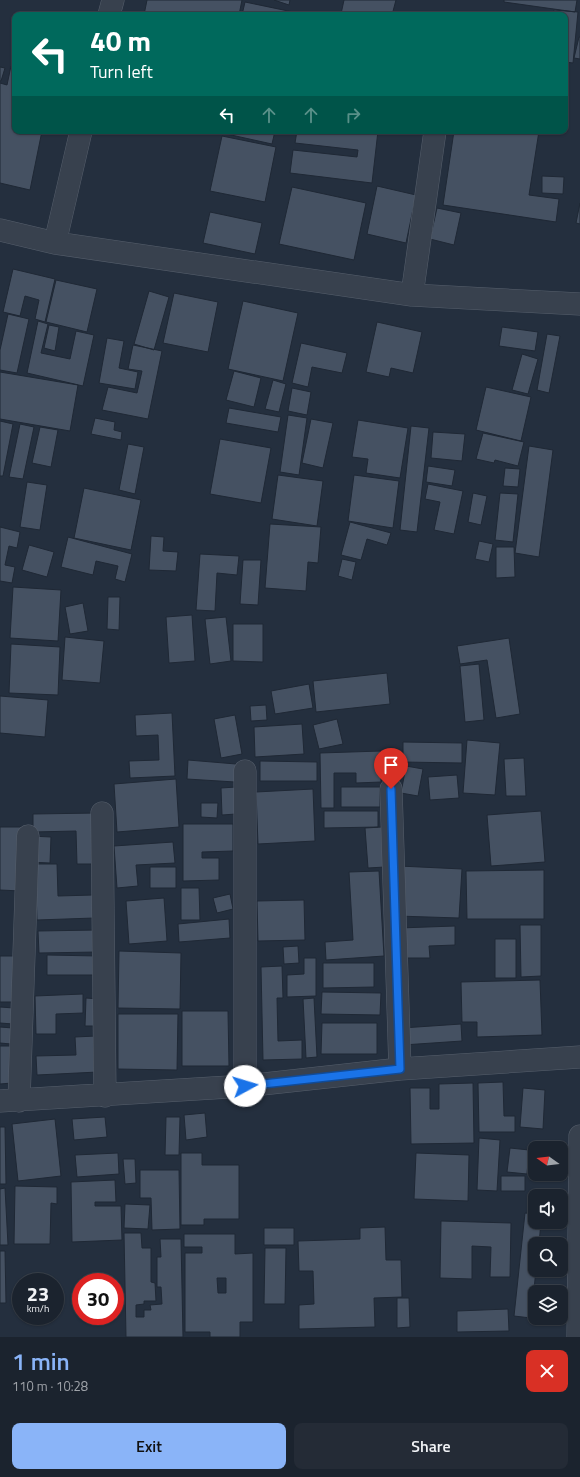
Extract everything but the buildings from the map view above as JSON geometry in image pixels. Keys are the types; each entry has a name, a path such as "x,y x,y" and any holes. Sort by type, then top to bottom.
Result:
{"street":[{"path":"110,12 112,0"},
{"path":"55,243 80,134"},
{"path":"412,295 435,134"},
{"path":"0,230 55,243 412,295 580,304"},
{"path":"245,771 245,1086"},
{"path":"391,789 400,1069"},
{"path":"102,813 105,1096"},
{"path":"28,836 10,1101 245,1086 400,1069 580,1057"},
{"path":"578,1337 580,1136"}],"route":[{"path":"245,1086 400,1069 391,789"}]}
